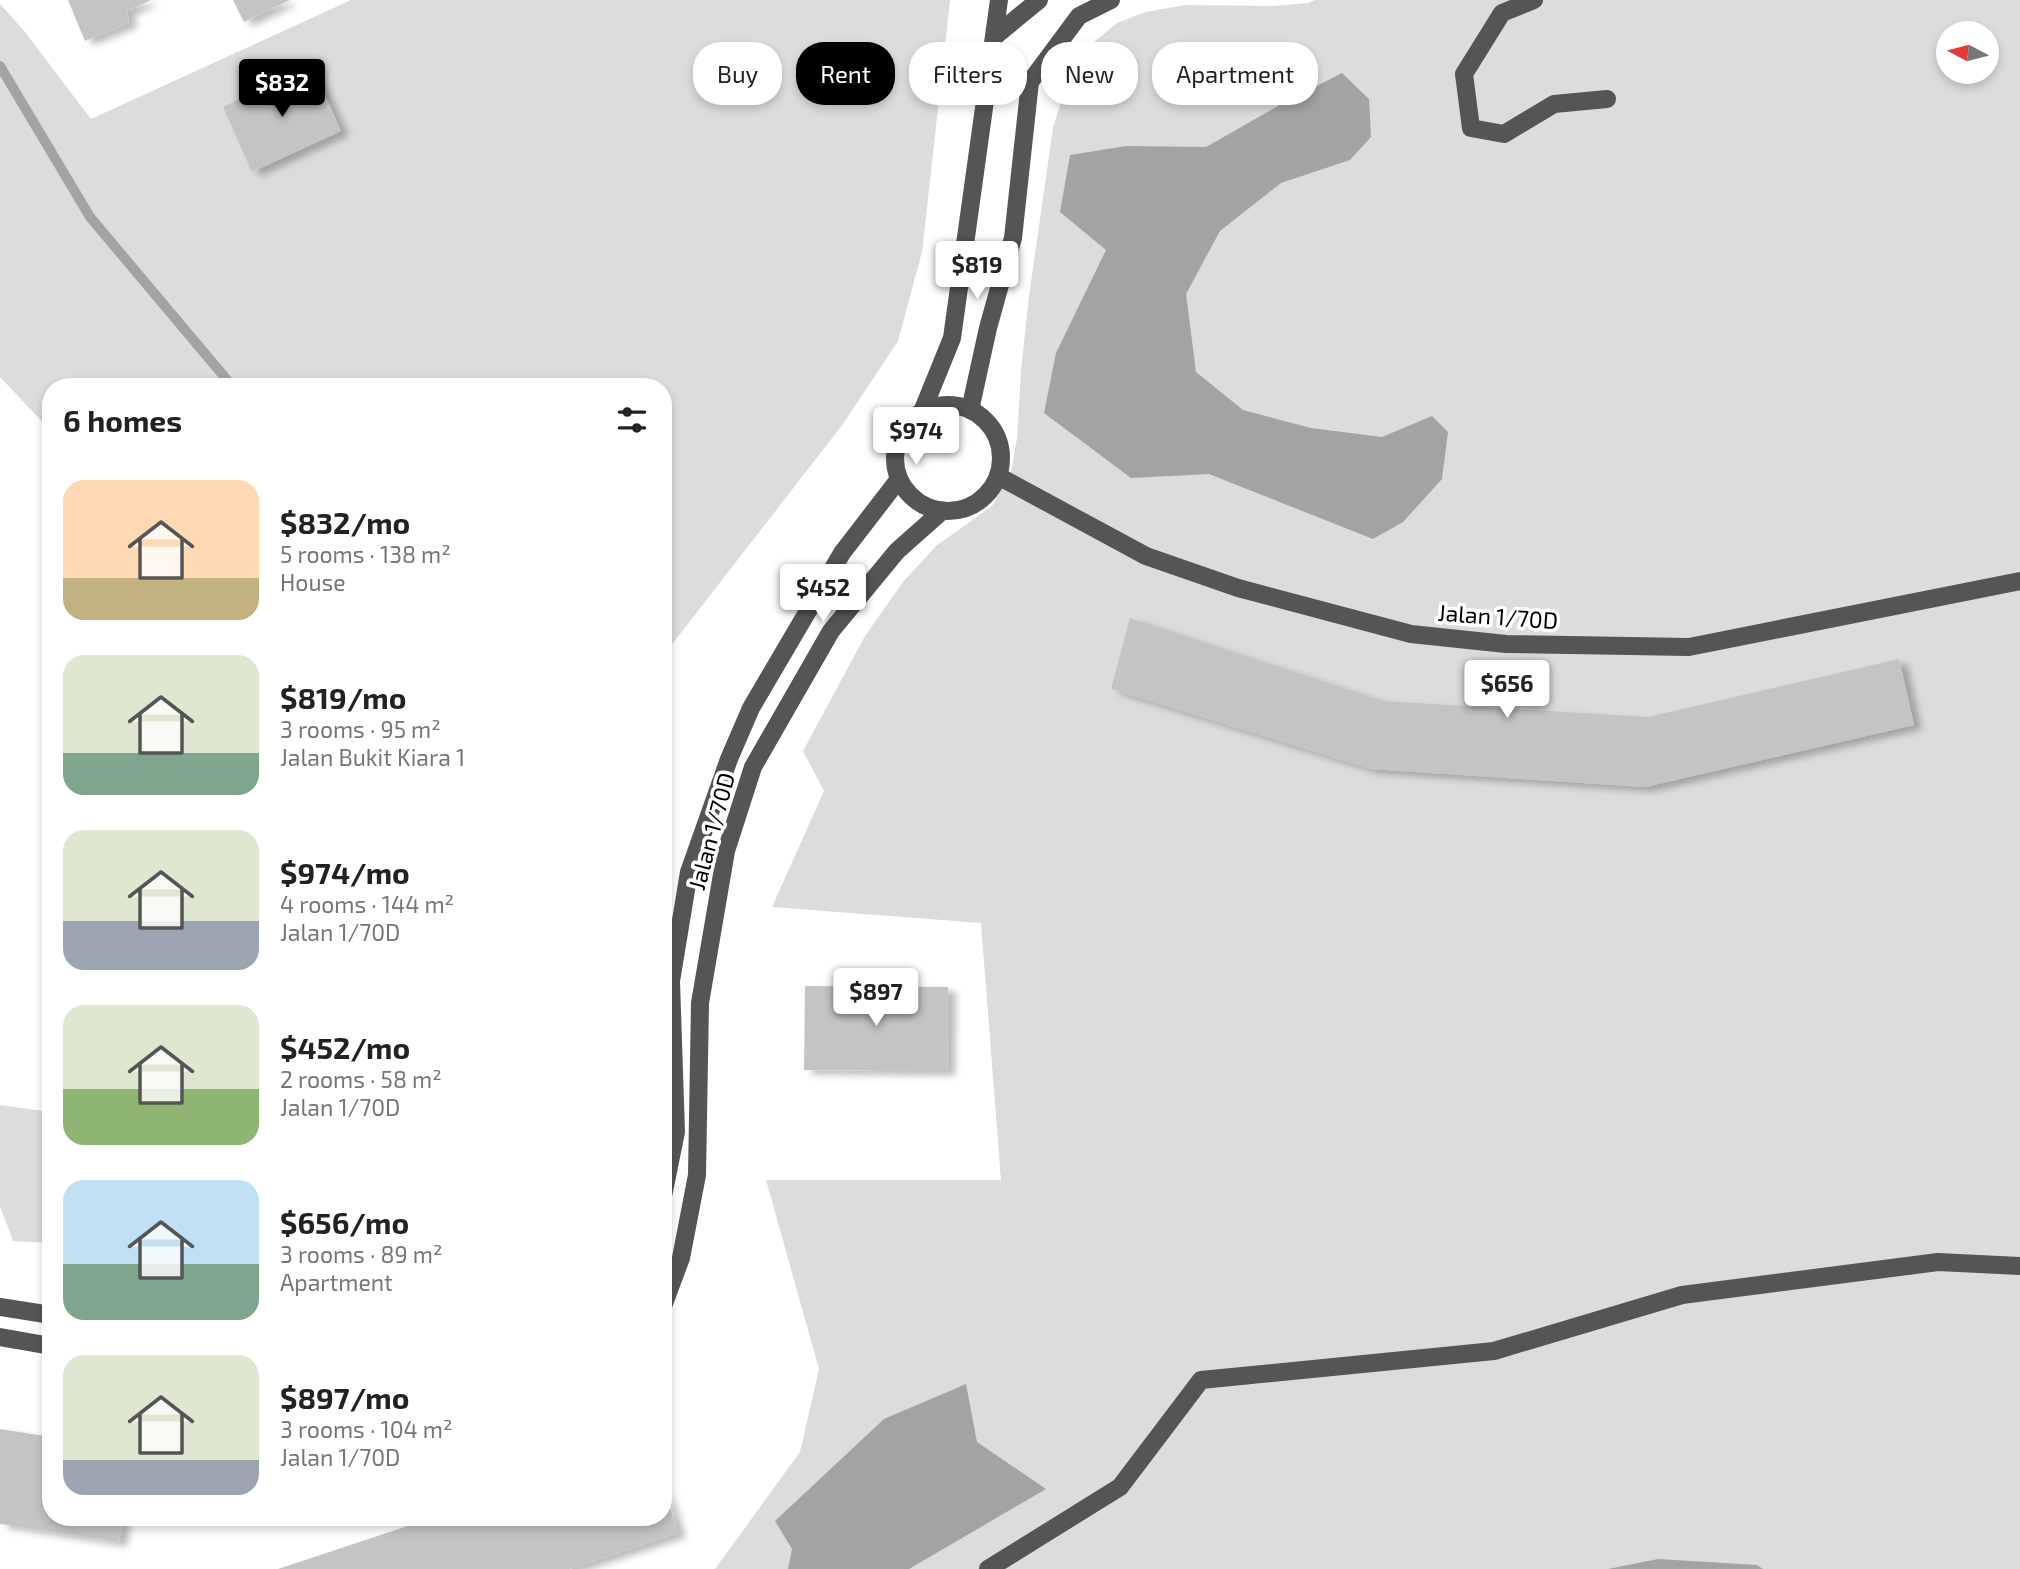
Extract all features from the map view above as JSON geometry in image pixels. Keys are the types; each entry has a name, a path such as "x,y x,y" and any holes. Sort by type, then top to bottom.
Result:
{"street":[{"path":"922,412 952,338 999,0"},
{"path":"994,37 1040,0"},
{"path":"970,410 988,328 1013,238 1030,82 1079,16 1111,0"},
{"path":"1534,0 1502,13 1464,74 1471,128 1504,134 1553,104 1606,99"},
{"path":"954,405 970,410 993,430 1001,460 998,476 991,490 979,502 965,509 942,510 919,503 907,492 899,479 895,464 896,449 901,434 910,421 922,412 937,406 954,405"},
{"name":"Jalan 1/70D","path":"998,476 1146,556 1238,588 1411,634 1493,643 1689,648 2020,581"},
{"name":"Jalan 1/70D","path":"672,975 689,872 729,759 751,708 842,553 899,479"},
{"name":"Jalan 1/70D","path":"672,1282 681,1258 697,1175 701,1003 726,851 753,767 831,631 897,551 942,510"},
{"name":"Jalan 1/70D","path":"672,1086 676,1132 672,1152"},
{"path":"988,1569 1120,1487 1201,1380 1494,1351 1682,1295 1938,1262 2020,1266"},
{"path":"0,1307 42,1314"},
{"path":"0,1337 42,1344"}],"shaded area":[{"path":"351,0 950,0 945,42 909,42 909,105 938,105 922,252 898,341 843,424 672,644 672,378 42,378 42,421 0,377 0,4 25,32 91,119"},
{"path":"1315,0 2020,0 2020,1569 715,1569 800,1452 819,1369 766,1180 1001,1180 981,923 772,907 824,791 803,751 865,636 903,582 936,546 992,506 1011,473 1017,438 1029,296 1053,128 1060,105 1138,105 1138,42 1094,42 1117,23 1145,12 1186,5 1273,6"},
{"path":"1342,73 1369,99 1371,137 1350,160 1281,183 1220,231 1186,294 1196,372 1243,410 1311,428 1382,437 1432,416 1448,432 1442,479 1403,522 1373,539 1209,474 1131,478 1044,413 1056,353 1106,250 1060,212 1070,155 1126,146 1206,147 1280,105 1318,105 1318,85"},
{"path":"0,1105 42,1111 42,1243 13,1241 0,1206"},
{"path":"966,1384 977,1442 1046,1489 909,1569 788,1569 792,1549 775,1521 884,1419"},
{"path":"1658,1559 1757,1565 1763,1569 1608,1569"}],"building":[{"path":"68,0 151,0 127,11 129,23 85,41"},
{"path":"233,0 290,0 244,22"},
{"path":"312,66 341,131 252,172 223,107"},
{"path":"1130,618 1383,701 1648,717 1899,659 1914,725 1645,787 1371,769 1111,689"},
{"path":"805,986 948,987 947,1071 804,1070"},
{"path":"0,1429 42,1436 42,1526 122,1526 119,1542 0,1524"},
{"path":"672,1514 678,1533 569,1569 278,1569 408,1526 672,1526"}],"waterway":[{"path":"0,66 90,217 225,378"}]}
